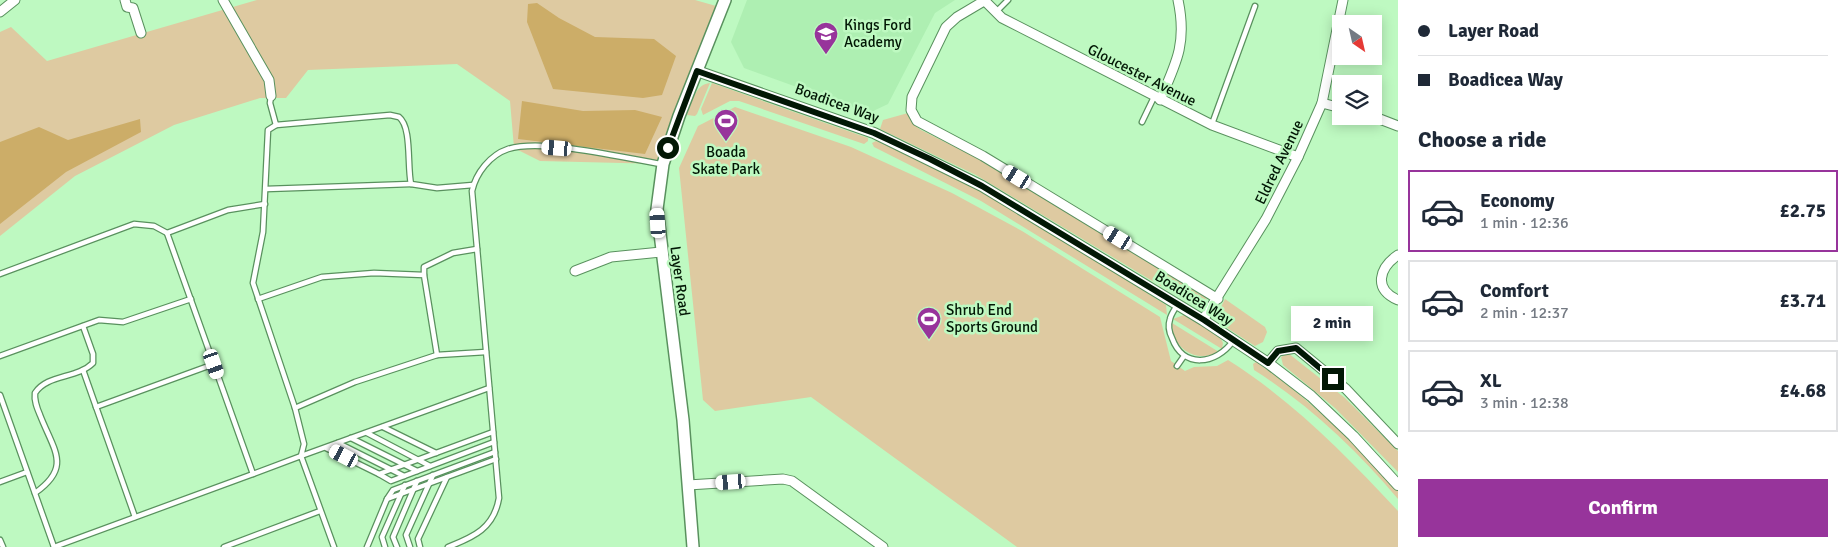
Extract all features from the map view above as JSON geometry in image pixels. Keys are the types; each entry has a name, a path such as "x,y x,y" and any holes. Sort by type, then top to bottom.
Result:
{"main road":[{"name":"Layer Road","path":"693,547 680,394 657,210 662,164 725,0"}],"street":[{"path":"0,12 15,0"},
{"path":"223,0 269,80 271,96"},
{"name":"Boadicea Way","path":"984,0 957,17 942,35 912,97 911,110 917,122 983,156 1218,299"},
{"name":"Gloucester Avenue","path":"984,0 1002,18 1157,98 1212,125 1298,157"},
{"path":"1157,98 1180,56 1182,20 1178,0"},
{"name":"Eldred Avenue","path":"1204,320 1266,219 1298,157 1322,103 1342,0"},
{"path":"126,3 133,8 141,33"},
{"name":"Boadicea Way","path":"697,71 874,133 982,186 1204,320 1268,363 1311,396 1353,436 1398,485"},
{"path":"1322,103 1332,106"},
{"path":"1382,120 1398,126"},
{"path":"575,271 611,257 661,252"},
{"path":"1398,254 1388,262 1380,281 1384,291 1398,300"},
{"path":"1268,363 1278,351 1296,348 1346,389 1398,444"},
{"path":"688,485 783,479 792,481 883,547"}],"lane":[{"path":"996,12 1008,0"},
{"path":"1212,125 1255,6"},
{"path":"271,96 270,103 276,126"},
{"path":"1142,122 1157,98"},
{"path":"334,547 301,456 304,444 295,408 253,283 263,232 268,130 276,126 310,121 390,115 399,117 406,127 408,169 412,184"},
{"path":"448,547 473,538 492,520 499,498 473,185 487,162 507,149 533,146 662,164"},
{"path":"266,189 412,184 437,188 473,185"},
{"path":"167,233 228,210 265,204"},
{"path":"0,274 134,224 154,226 167,233 253,474"},
{"path":"437,355 424,267 453,253 477,249"},
{"path":"258,299 322,277 374,273 424,275"},
{"path":"0,356 100,320 123,322 191,298"},
{"path":"1177,304 1170,318 1169,330 1176,347 1184,356 1193,359 1216,358 1234,340"},
{"path":"35,493 55,475 58,464 36,403 35,392 45,383 90,366 94,358 83,326"},
{"path":"295,408 355,382 437,355 486,352"},
{"path":"1177,366 1184,356"},
{"path":"96,407 214,364"},
{"path":"83,370 135,517"},
{"path":"0,395 54,547 490,388"},
{"path":"383,427 436,453"},
{"path":"380,474 493,432"},
{"path":"367,433 430,466"},
{"path":"351,438 417,471"},
{"path":"326,447 391,481 494,442"},
{"path":"338,443 404,476"},
{"path":"367,547 387,499 393,490 495,452"},
{"path":"387,499 496,459"},
{"path":"0,482 27,472"},
{"path":"410,547 406,535 433,475"},
{"path":"420,547 418,539 447,478"},
{"path":"397,547 393,537 417,481"},
{"path":"385,547 382,537 405,485"},
{"path":"224,547 320,511"},
{"path":"0,540 3,547"}],"shaded area":[{"path":"257,0 695,0 716,6 663,164 540,161 514,148 510,101 457,64 308,70 286,98 260,98 174,125 75,176 0,236 0,32 11,27 47,61"},
{"name":"Kings Ford Academy","path":"747,0 955,0 935,13 888,104 869,113 744,68 731,42"},
{"path":"537,3 559,18 595,37 654,39 676,56 662,95 643,98 553,89 527,22 528,4"},
{"path":"710,83 697,114 695,116 687,115 697,90"},
{"path":"712,83 868,138 868,141 864,144 739,101 730,101 703,115 701,109"},
{"path":"522,101 583,111 635,110 662,117 645,154 518,139"},
{"name":"Shrub End Sports Ground","path":"735,107 851,147 952,193 1022,231 1160,317 1171,361 1185,371 1194,367 1217,366 1228,360 1297,411 1359,470 1398,511 1398,547 1017,547 811,397 715,411 703,400 679,168 698,126"},
{"path":"908,113 914,125 921,130 989,164 1206,296 1207,305 1202,310 1199,309 976,175 880,129 883,120"},
{"path":"140,119 141,132 66,172 0,224 0,142 39,127 68,140"},
{"path":"876,141 952,176 1060,238 1166,305 1167,315 981,201 874,147 872,143"},
{"path":"1225,299 1265,327 1267,332 1263,342 1255,346 1221,324 1218,313"},
{"path":"1184,315 1220,337 1223,343 1222,349 1173,319"},
{"path":"1172,323 1219,352 1202,356 1186,351 1176,340"},
{"path":"1288,353 1345,398 1398,451 1398,472 1335,408 1283,365 1281,357"},
{"path":"1256,362 1312,406 1347,438 1398,489 1398,499 1366,463 1331,429 1294,398 1254,370 1253,364"}],"place":[{"name":"Kings Ford Academy","path":"826,55"},
{"name":"Boada Skate Park","path":"726,142"},
{"name":"Shrub End Sports Ground","path":"929,340"}],"route":[{"path":"668,148 697,71 794,103 874,133 982,186 1204,320 1268,363 1278,351 1296,348 1333,379"}]}
